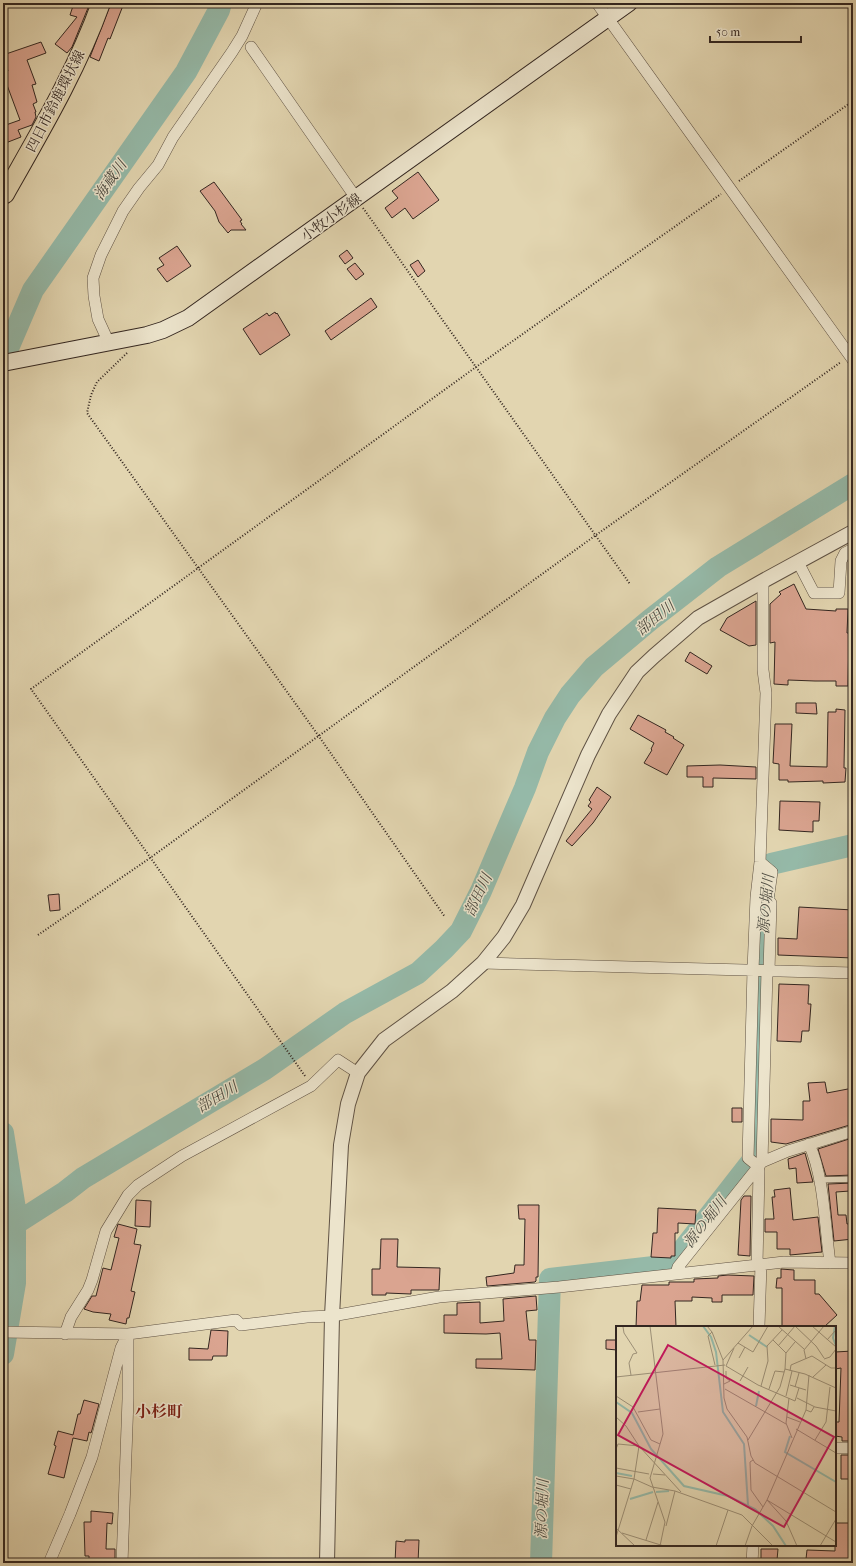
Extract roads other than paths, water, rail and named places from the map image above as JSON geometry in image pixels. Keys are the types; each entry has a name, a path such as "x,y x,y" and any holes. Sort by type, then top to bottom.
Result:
{"main road":[{"name":"四日市鈴鹿環状線","path":"4,195 59,98 78,58 101,3"},
{"name":"小牧小杉線","path":"3,363 109,343 163,330 203,308 629,3"}],"street":[{"path":"109,343 98,319 94,296 93,278 101,255 123,211 158,165 173,137 242,36 257,3"},
{"path":"597,3 852,358"},
{"path":"251,47 356,198"},
{"path":"327,1563 332,1316 341,1145 348,1104 358,1073 384,1040 452,991 483,963 504,937 523,906 588,755 609,714 637,672 698,618 763,580 853,532"},
{"path":"798,562 814,593 839,593 841,561 845,553 853,549"},
{"path":"759,1165 748,1158 756,897 760,862 766,693 763,670 763,580"},
{"path":"759,1326 759,1165 771,903 768,900 772,872 760,862"},
{"path":"483,963 853,974"},
{"path":"63,1333 88,1290 106,1231 128,1195 138,1184 182,1156 311,1086 338,1060 358,1073"},
{"path":"676,1273 678,1267 759,1165 809,1144 853,1131"},
{"path":"809,1144 814,1154 819,1180 830,1263"},
{"path":"3,1332 128,1334 236,1320 241,1325 307,1317 332,1316 439,1297 559,1287 784,1262 853,1264"},
{"path":"49,1563 92,1458 121,1348 128,1334"},
{"path":"122,1563 128,1399 128,1334"},
{"path":"836,1448 853,1448"},
{"path":"752,1563 753,1546"}],"lane":[{"path":"819,1180 853,1178"}],"waterway":[{"name":"海蔵川","path":"3,360 33,290 186,72 219,10 221,3"},
{"name":"部田川","path":"15,1224 65,1192 83,1178 265,1069 345,1013 418,973 461,931 481,891 525,788 538,752 555,718 570,695 594,667 650,620 718,567 853,484"},
{"name":"源の堀川","path":"541,1563 550,1279 671,1265 756,1156 761,944 765,872 771,864 853,845"},
{"name":"海蔵川","path":"3,1133 15,1209 15,1283 3,1354"}],"district":[{"name":"小杉町","path":"159,1411"}]}
